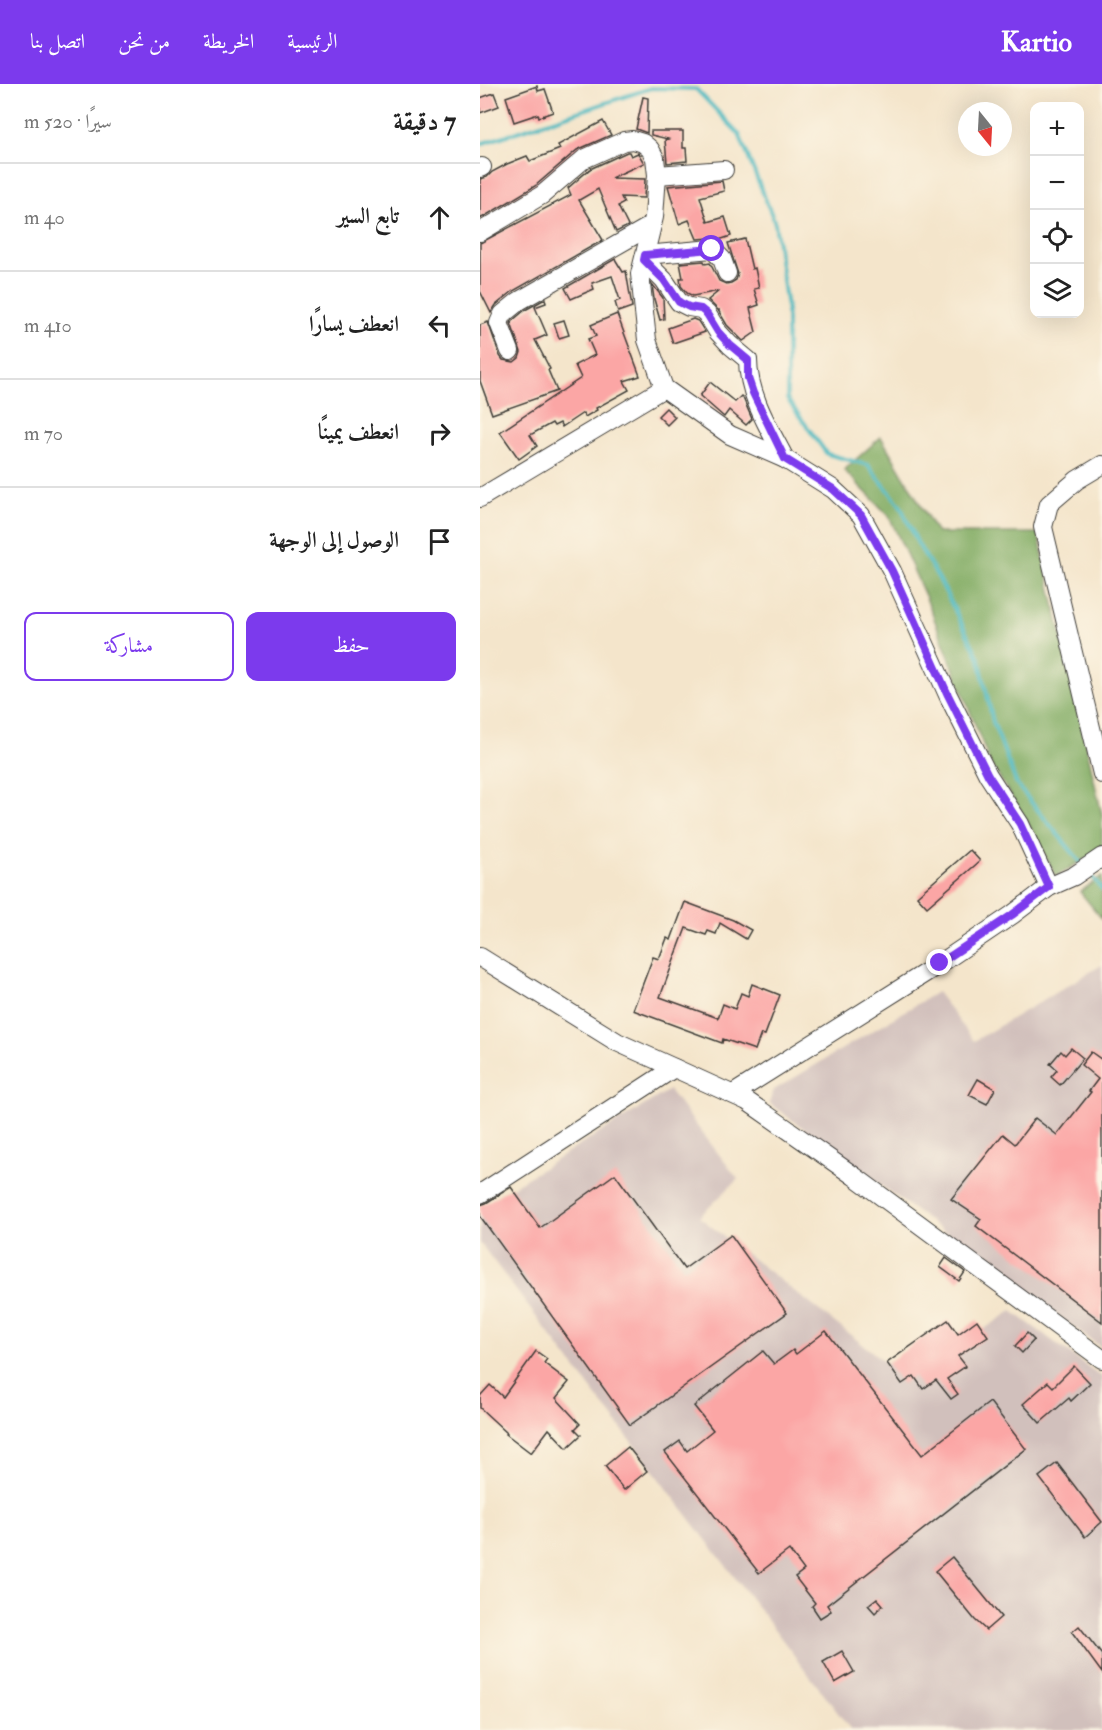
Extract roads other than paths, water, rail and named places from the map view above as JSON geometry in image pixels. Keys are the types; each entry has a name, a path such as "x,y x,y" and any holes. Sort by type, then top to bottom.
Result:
{"street":[{"path":"480,232 542,195 584,159 624,141 633,140 650,148 655,158 657,175 652,225 640,274 647,340 664,388 730,435 785,459 833,489 861,515 892,571 948,695 988,775 1020,824 1049,887"},
{"path":"657,175 724,170"},
{"path":"510,351 499,323 503,314 519,301 652,225"},
{"path":"644,258 712,249 722,259 727,273"},
{"path":"644,258 664,280 679,302 701,309 707,314 718,332 748,360 748,378 753,393 785,459"},
{"path":"480,498 664,388"},
{"path":"1102,465 1077,480 1049,504 1043,527 1102,774"},
{"path":"733,1094 950,957 1049,887 1074,876 1102,858"},
{"path":"480,957 617,1042 747,1101 854,1176 1102,1359"},
{"path":"480,1194 674,1068"}],"waterway":[{"path":"480,144 651,88 696,89 739,134 775,223 787,308 787,399 827,454 868,465 900,505 918,544 939,579 979,658 993,722 1017,785 1083,865"},
{"path":"1089,873 1102,889"}]}
